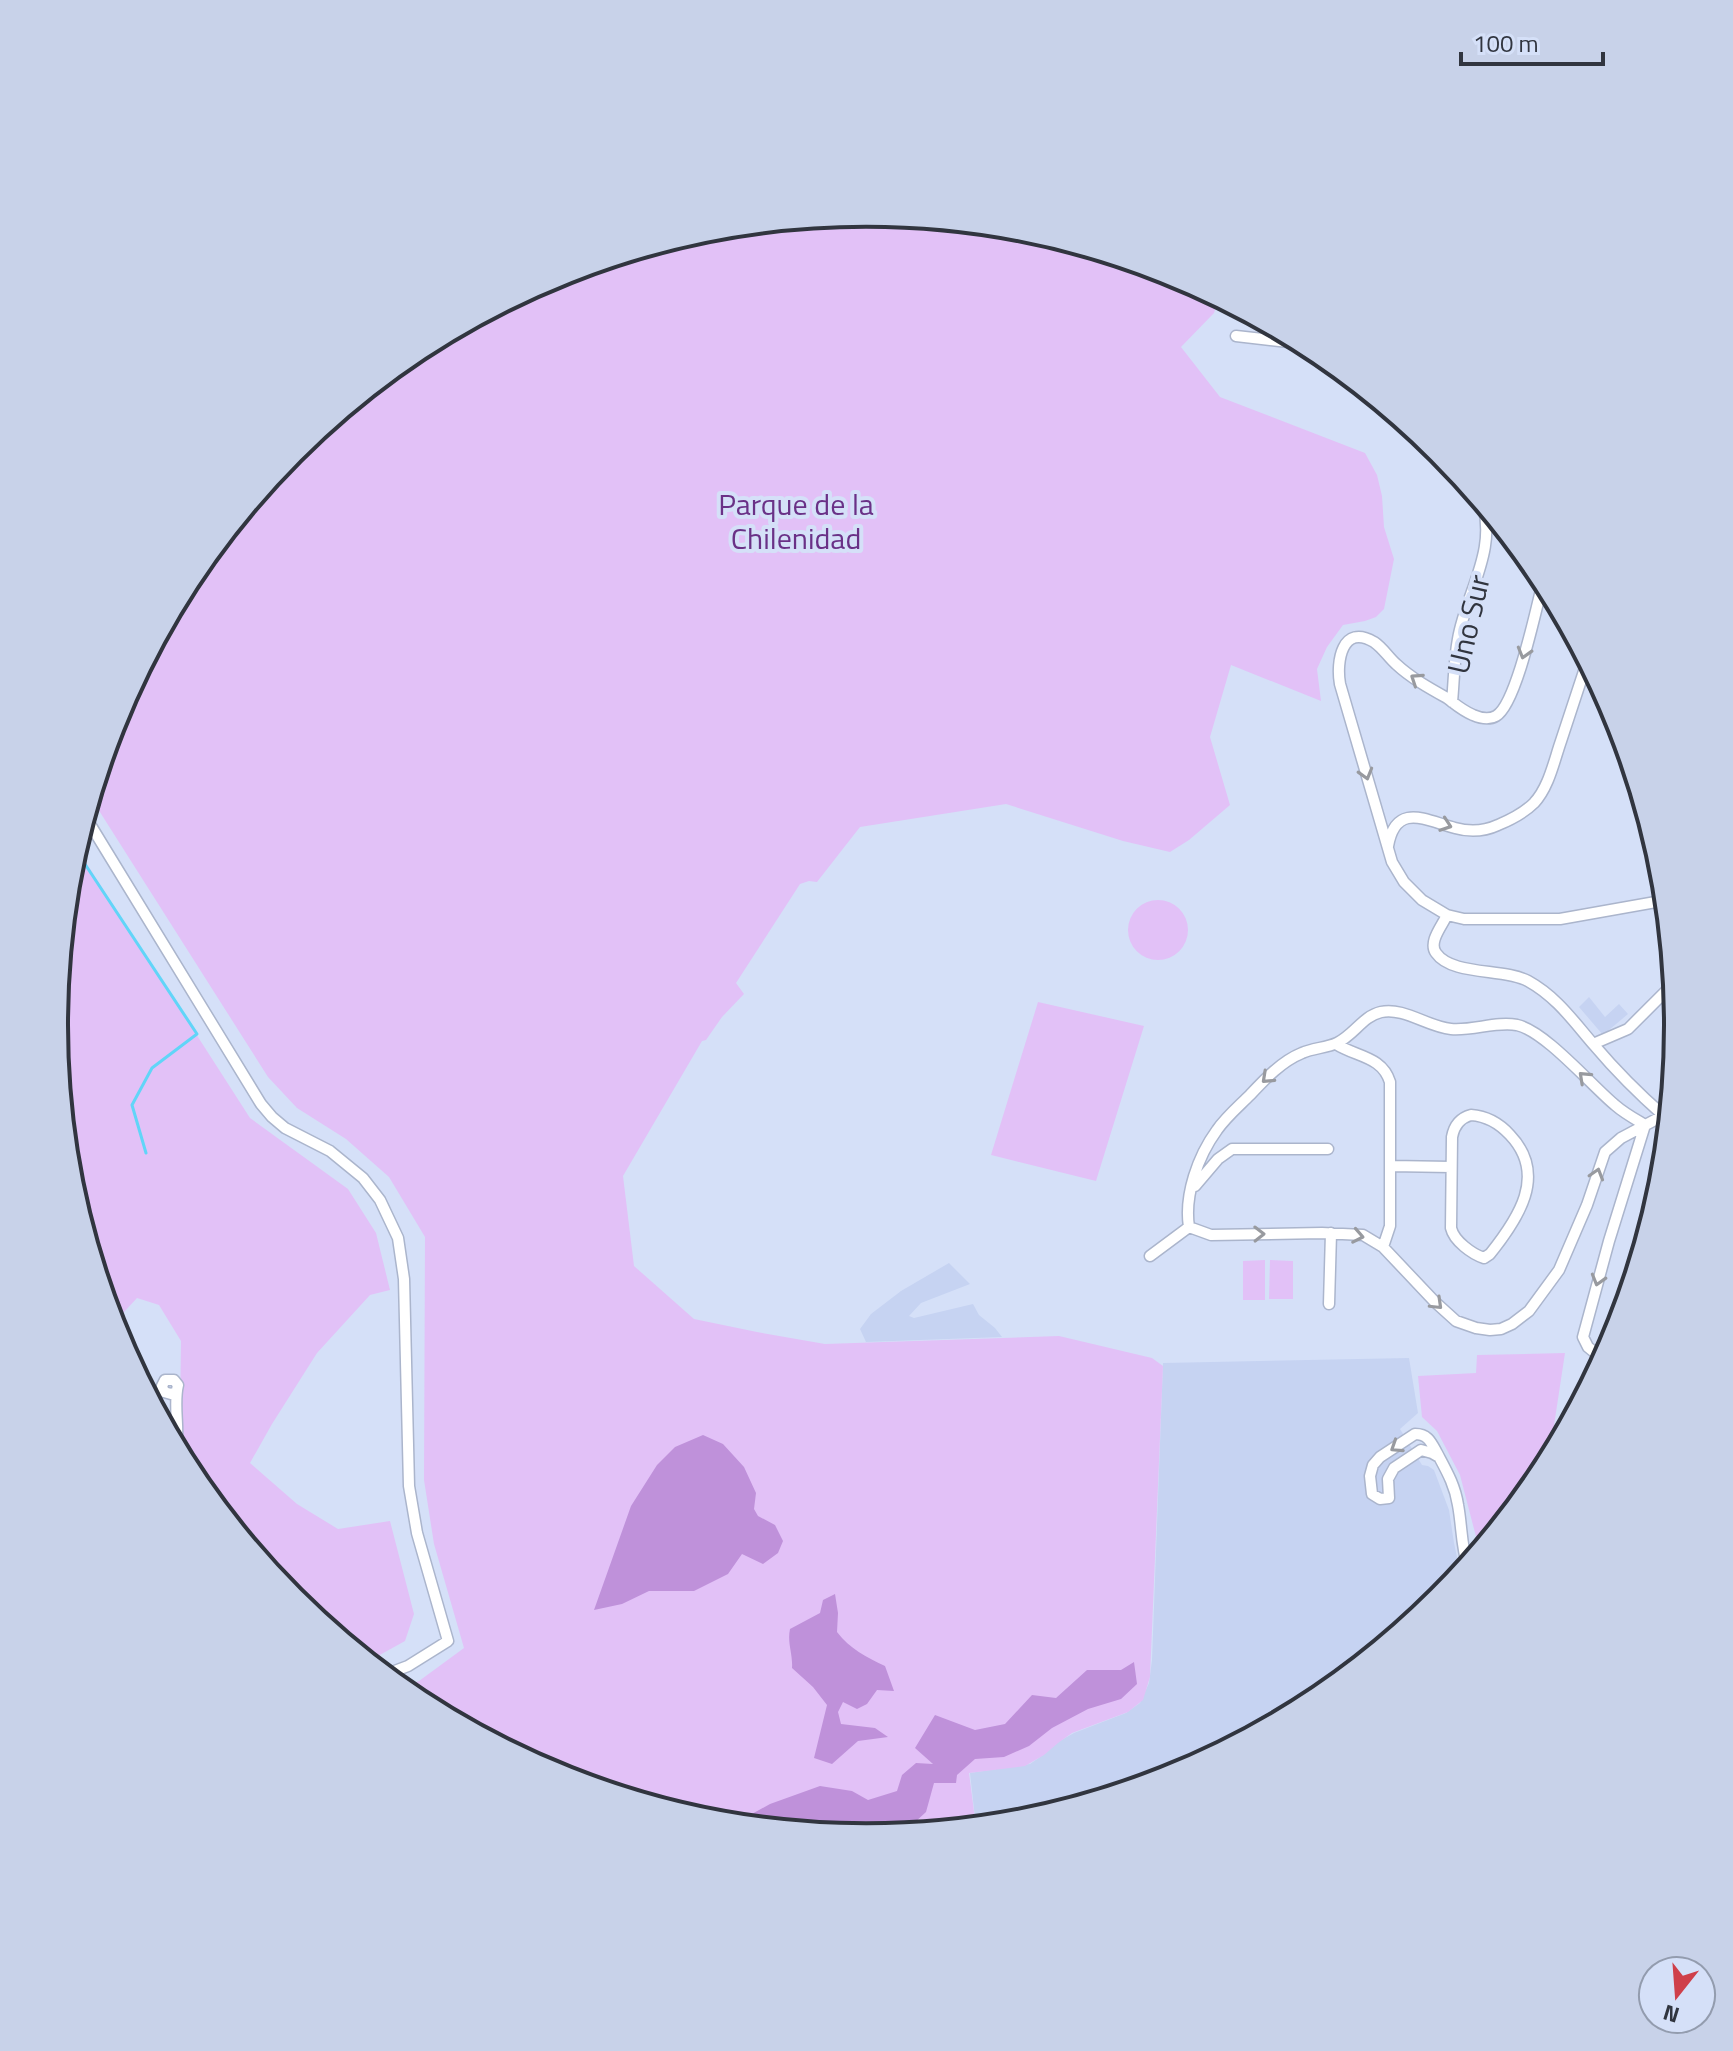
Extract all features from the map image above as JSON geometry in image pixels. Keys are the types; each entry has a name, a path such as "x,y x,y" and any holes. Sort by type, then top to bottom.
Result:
{"street":[{"path":"1236,336 1276,341"},
{"name":"Uno Sur","path":"1452,702 1458,638 1485,552 1486,522"},
{"path":"1539,596 1518,674 1504,708 1497,716 1483,718 1469,713 1397,666 1373,642 1356,638 1341,650 1338,665 1340,684 1387,848 1395,869 1409,889 1447,915 1471,920 1560,919 1655,902"},
{"path":"1387,848 1396,826 1408,818 1423,817 1462,830 1482,830 1516,816 1535,802 1549,778 1583,673"},
{"path":"93,829 261,1104 285,1128 330,1151 353,1168 372,1188 393,1225 404,1266 409,1486 417,1533 448,1641 396,1670"},
{"path":"1447,915 1433,940 1433,948 1442,960 1526,980 1569,1014 1629,1084 1660,1109"},
{"path":"1593,1044 1628,1029 1664,993"},
{"path":"1189,1227 1187,1212 1197,1169 1217,1130 1275,1070 1301,1053 1336,1044 1367,1017 1383,1011 1397,1012 1453,1029 1517,1025 1536,1032 1614,1105 1645,1125"},
{"path":"1336,1044 1378,1063 1389,1077 1390,1233 1383,1247"},
{"path":"1471,1115 1499,1125 1522,1153 1528,1182 1520,1209 1507,1233 1486,1257 1478,1256 1451,1232 1451,1167 1454,1130 1460,1121 1471,1115"},
{"path":"1189,1227 1211,1235 1363,1235 1383,1247 1456,1321 1469,1327 1501,1329 1529,1311 1559,1270 1587,1205 1605,1152 1621,1138 1659,1118"},
{"path":"1595,1352 1583,1341 1583,1337 1645,1125"},
{"path":"1191,1191 1218,1159 1232,1149 1328,1149"},
{"path":"1391,1166 1451,1167"},
{"path":"1150,1256 1189,1227"},
{"path":"1329,1304 1331,1233"},
{"path":"174,1393 177,1428"},
{"path":"1439,1457 1421,1450 1394,1468 1388,1479 1389,1498 1380,1499 1372,1494 1370,1476 1373,1465 1380,1457 1415,1434 1428,1437 1450,1476 1457,1497 1465,1554"}],"shaded area":[{"path":"1589,997 1605,1017 1619,1004 1628,1014 1603,1035 1579,1007"},
{"path":"949,1263 970,1284 921,1303 909,1316 914,1318 973,1304 979,1315 1002,1337 866,1342 860,1329 871,1314 901,1291"},
{"path":"1409,1358 1418,1413 1400,1429 1422,1465 1434,1470 1449,1510 1458,1562 1393,1626 1353,1659 1266,1717 1220,1742 1123,1782 1022,1809 975,1816 970,1773 1030,1764 1074,1733 1126,1713 1140,1703 1149,1683 1163,1363"},
{"path":"703,1435 723,1444 744,1467 756,1493 754,1509 758,1516 775,1525 783,1541 778,1553 763,1564 742,1554 728,1574 694,1591 649,1591 622,1604 594,1610 631,1506 657,1465 675,1447"},
{"path":"835,1594 837,1632 853,1648 885,1666 894,1691 877,1690 867,1704 857,1709 843,1702 838,1712 841,1724 875,1728 888,1737 858,1741 832,1764 814,1758 827,1705 792,1668 789,1634 790,1629 820,1613 823,1600"},
{"path":"1134,1662 1137,1684 1121,1699 1088,1709 1052,1728 1029,1746 1004,1757 975,1759 957,1775 956,1783 934,1783 926,1812 915,1822 814,1822 750,1815 770,1804 820,1786 852,1791 868,1800 897,1791 902,1775 916,1763 933,1764 915,1748 935,1715 975,1730 1005,1724 1032,1695 1056,1698 1087,1670 1121,1670"}],"green space":[{"name":"Parque de la Chilenidad","path":"866,227 971,234 1073,254 1123,269 1216,307 1214,313 1181,347 1220,397 1365,453 1377,475 1384,527 1394,559 1384,609 1376,617 1343,625 1327,647 1317,669 1321,701 1231,665 1210,737 1230,805 1170,852 1123,841 1006,804 860,827 817,882 800,884 736,983 744,994 702,1041 623,1176 634,1266 694,1319 825,1344 1059,1336 1152,1358 1163,1366 1150,1677 1143,1700 1128,1712 1072,1733 1025,1766 969,1773 975,1816 866,1824 814,1822 711,1809 660,1797 610,1782 513,1742 414,1683 464,1648 434,1544 424,1480 425,1237 389,1177 346,1139 297,1108 268,1077 98,809 110,769 150,672 175,626 233,539 266,499 340,425 380,392 467,334 513,309 610,269 711,242 762,234"},
{"path":"85,861 250,1118 348,1189 376,1233 390,1290 370,1295 317,1353 250,1463 297,1504 338,1529 390,1521 414,1614 405,1641 377,1656 302,1590 233,1512 183,1437 180,1416 181,1341 159,1305 137,1298 122,1314 95,1232 75,1130 68,1026 75,921"},
{"path":"1158,900 1170,902 1179,909 1186,918 1186,942 1179,951 1170,958 1158,960 1146,958 1137,951 1130,942 1128,930 1130,918 1137,909 1146,902"},
{"path":"1038,1002 1144,1026 1096,1181 991,1155"},
{"path":"1265,1260 1265,1300 1243,1300 1243,1261"},
{"path":"1270,1260 1293,1261 1293,1299 1269,1299"},
{"path":"1565,1353 1553,1433 1500,1512 1477,1540 1460,1475 1437,1431 1422,1417 1418,1376 1476,1373 1477,1355"}],"waterway":[{"path":"85,863 197,1034 152,1068 132,1105 146,1153"}]}
